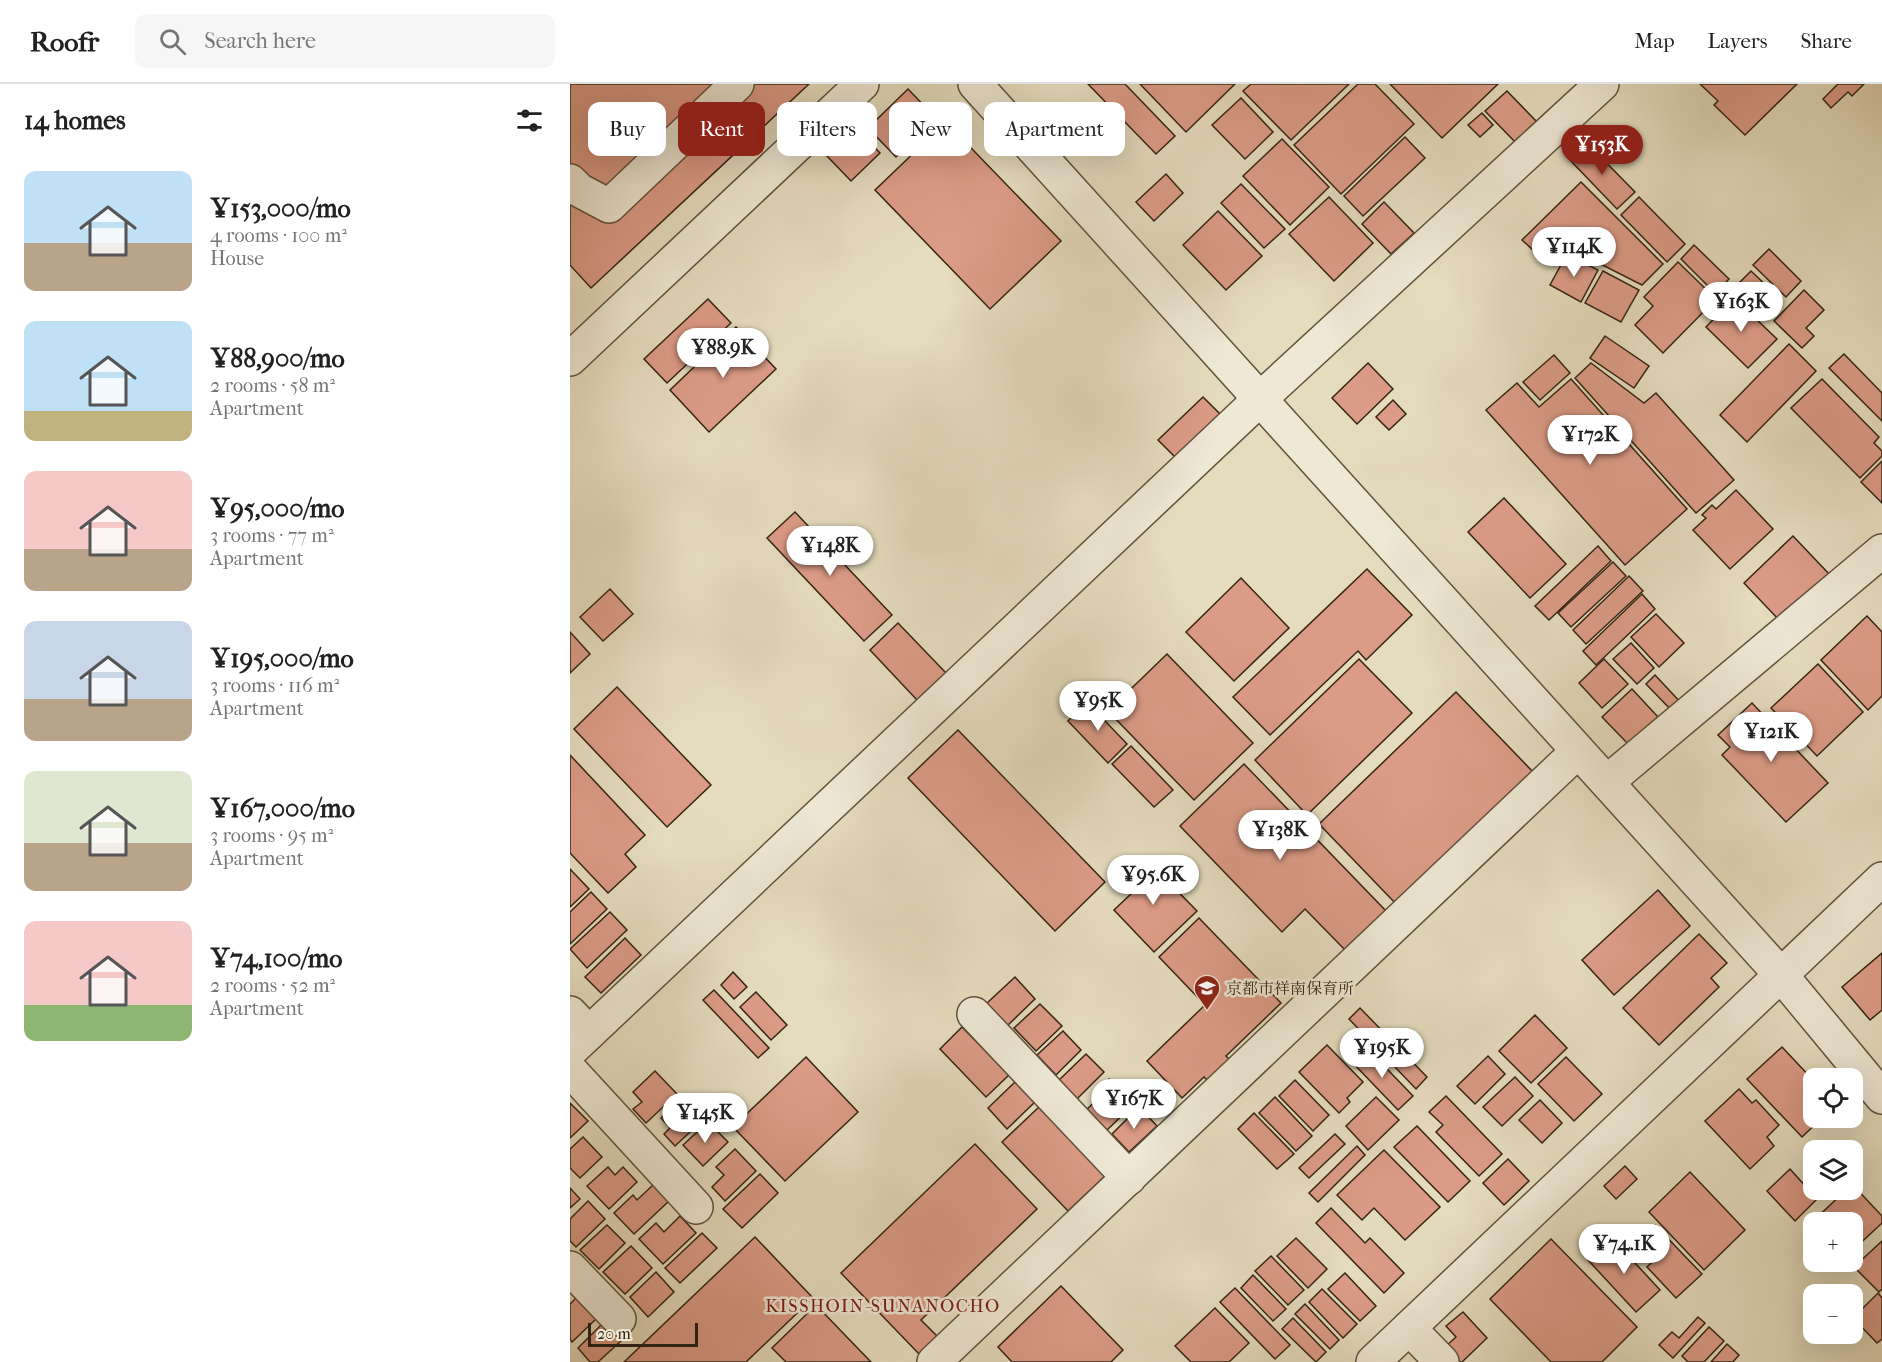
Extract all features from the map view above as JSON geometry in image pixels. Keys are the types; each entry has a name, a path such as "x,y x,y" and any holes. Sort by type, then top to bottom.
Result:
{"street":[{"path":"570,181 579,190 609,206 737,84"},
{"path":"570,359 862,84"},
{"path":"975,84 1781,975 1882,1097"},
{"path":"576,1032 1602,84"},
{"path":"1606,782 1882,551"},
{"path":"934,1362 1578,751"},
{"path":"1373,1362 1882,879"},
{"path":"974,1014 1129,1178"},
{"path":"570,1070 696,1207"},
{"path":"570,1268 619,1319"},
{"path":"1409,1328 1442,1362"}],"building":[{"path":"570,84 809,84 790,102 777,102 777,114 765,125 765,102 678,102 678,156 732,156 591,288 570,265"},
{"path":"1088,84 1125,84 1175,136 1156,154 1125,122 1125,102 1105,102"},
{"path":"1140,84 1235,84 1186,132"},
{"path":"1251,84 1349,84 1291,140 1243,91"},
{"path":"1358,84 1375,84 1414,124 1341,194 1294,145"},
{"path":"1390,84 1498,84 1442,138"},
{"path":"1700,84 1797,84 1745,135 1714,105 1718,101"},
{"path":"1838,84 1864,84 1852,96 1848,92 1831,108 1823,99"},
{"path":"908,89 921,102 895,102"},
{"path":"1507,91 1537,122 1516,143 1485,111"},
{"path":"1241,98 1273,132 1245,159 1212,125"},
{"path":"889,108 889,150 877,137 877,119"},
{"path":"1482,113 1493,125 1480,137 1468,125"},
{"path":"1405,137 1425,158 1363,216 1344,196"},
{"path":"1282,139 1329,187 1290,225 1243,176"},
{"path":"1586,142 1635,192 1617,209 1569,159"},
{"path":"972,149 1061,241 990,309 875,190 910,156 972,156"},
{"path":"827,156 877,156 851,181"},
{"path":"1166,174 1183,193 1154,221 1136,202"},
{"path":"1581,182 1663,264 1642,285 1567,247 1546,262 1522,240"},
{"path":"1241,184 1285,229 1264,248 1221,203"},
{"path":"1329,197 1373,243 1334,281 1289,234"},
{"path":"1639,197 1685,244 1667,262 1621,215"},
{"path":"1384,202 1414,233 1391,254 1362,224"},
{"path":"1218,211 1262,256 1226,290 1183,245"},
{"path":"1694,245 1729,279 1715,293 1681,259"},
{"path":"1769,249 1801,281 1786,297 1753,265"},
{"path":"1567,254 1598,270 1581,302 1550,285"},
{"path":"1678,262 1716,299 1663,353 1635,325 1653,306 1644,297"},
{"path":"1603,271 1639,290 1621,322 1585,303"},
{"path":"1751,271 1771,290 1755,307 1735,287"},
{"path":"1804,290 1824,310 1806,328 1814,336 1802,348 1774,321"},
{"path":"1734,298 1777,339 1748,368 1706,327"},
{"path":"708,299 731,323 667,383 644,359"},
{"path":"736,327 776,369 709,432 670,390"},
{"path":"1605,336 1649,366 1634,388 1590,358"},
{"path":"1789,344 1816,371 1747,442 1720,415"},
{"path":"1844,354 1882,393 1882,421 1829,368"},
{"path":"1554,355 1570,373 1540,400 1523,382"},
{"path":"1368,363 1393,389 1357,424 1332,398"},
{"path":"1591,363 1644,403 1656,393 1734,480 1696,513 1575,378"},
{"path":"1571,379 1687,509 1625,565 1486,410 1517,383 1539,407"},
{"path":"1822,379 1879,437 1874,443 1882,451 1882,456 1860,478 1791,408"},
{"path":"1203,397 1221,415 1176,458 1158,440"},
{"path":"1393,400 1406,414 1389,430 1376,417"},
{"path":"1882,461 1882,503 1861,482"},
{"path":"1736,490 1773,529 1730,569 1693,530 1706,518 1702,515 1712,505 1716,509"},
{"path":"1504,498 1566,564 1530,598 1468,532"},
{"path":"795,512 892,615 864,641 767,538"},
{"path":"1793,536 1830,575 1780,621 1744,583"},
{"path":"1598,546 1611,561 1549,620 1535,606"},
{"path":"1613,562 1626,576 1571,627 1558,613"},
{"path":"1367,569 1412,615 1366,660 1358,651 1270,735 1233,697"},
{"path":"1629,576 1643,591 1586,644 1573,630"},
{"path":"1241,578 1289,628 1234,681 1186,632"},
{"path":"610,589 633,614 603,641 580,617"},
{"path":"1642,594 1655,609 1596,665 1583,651"},
{"path":"1656,614 1684,643 1659,667 1631,637"},
{"path":"1867,616 1882,632 1882,696 1868,710 1821,660"},
{"path":"898,623 946,673 917,700 870,650"},
{"path":"570,632 590,654 570,673"},
{"path":"1631,643 1654,668 1637,684 1613,659"},
{"path":"1167,654 1253,743 1194,800 1108,711"},
{"path":"1359,659 1412,713 1307,815 1255,760"},
{"path":"1604,659 1628,684 1602,708 1579,683"},
{"path":"1818,664 1863,712 1817,756 1771,708"},
{"path":"1655,675 1683,705 1674,713 1646,684"},
{"path":"617,687 711,785 667,827 574,729"},
{"path":"1632,689 1658,717 1629,745 1602,717"},
{"path":"1456,692 1536,775 1399,907 1319,824"},
{"path":"1087,702 1127,744 1108,763 1068,721"},
{"path":"1752,703 1828,783 1786,822 1722,755 1730,747 1718,735"},
{"path":"958,730 1105,882 1055,931 908,778"},
{"path":"1131,746 1173,790 1154,807 1112,764"},
{"path":"570,755 645,835 625,854 636,867 608,893 570,853"},
{"path":"1244,764 1387,912 1346,951 1305,909 1282,932 1180,826"},
{"path":"1145,858 1197,911 1154,952 1114,910 1133,892 1122,880"},
{"path":"570,869 589,889 570,907"},
{"path":"1658,890 1690,926 1614,995 1582,960"},
{"path":"591,892 607,909 570,944 570,912"},
{"path":"610,912 627,930 587,968 570,949"},
{"path":"1199,918 1281,1003 1226,1056 1233,1063 1211,1084 1204,1077 1182,1098 1147,1061 1205,1005 1159,957"},
{"path":"1699,934 1727,963 1711,978 1719,987 1659,1045 1623,1008"},
{"path":"625,938 641,955 601,993 585,977"},
{"path":"1882,953 1882,1010 1870,1020 1842,987"},
{"path":"733,972 747,987 734,999 721,985"},
{"path":"1015,977 1035,999 1007,1026 986,1004"},
{"path":"714,990 769,1048 758,1058 703,1000"},
{"path":"756,992 787,1025 771,1040 740,1007"},
{"path":"1040,1004 1062,1026 1036,1051 1014,1028"},
{"path":"1360,1008 1427,1077 1416,1089 1349,1019"},
{"path":"1535,1015 1567,1048 1531,1083 1499,1051"},
{"path":"962,1027 1009,1075 986,1097 940,1049"},
{"path":"1063,1031 1081,1050 1056,1075 1037,1055"},
{"path":"1327,1045 1363,1082 1347,1098 1350,1102 1339,1113 1299,1072"},
{"path":"1366,1047 1413,1096 1398,1110 1351,1061"},
{"path":"1782,1047 1803,1069 1803,1128 1811,1128 1802,1137 1747,1079"},
{"path":"1086,1054 1104,1072 1076,1100 1058,1081"},
{"path":"1488,1056 1505,1074 1475,1104 1457,1086"},
{"path":"806,1057 858,1112 785,1181 733,1127"},
{"path":"1566,1057 1602,1094 1574,1121 1538,1084"},
{"path":"655,1071 677,1094 646,1123 633,1109 642,1102 633,1092"},
{"path":"1515,1077 1533,1096 1502,1126 1483,1107"},
{"path":"1109,1079 1133,1105 1106,1131 1086,1110 1098,1099 1094,1094"},
{"path":"1295,1080 1329,1115 1313,1131 1279,1096"},
{"path":"1015,1082 1035,1102 1007,1129 988,1108"},
{"path":"1739,1089 1752,1103 1756,1100 1779,1125 1767,1137 1774,1146 1750,1169 1705,1121"},
{"path":"1446,1096 1502,1154 1479,1176 1436,1132 1443,1125 1429,1112"},
{"path":"1275,1097 1312,1136 1296,1151 1259,1113"},
{"path":"1376,1097 1399,1120 1368,1150 1346,1126"},
{"path":"682,1098 703,1120 675,1146 664,1134 670,1128 661,1118"},
{"path":"1540,1100 1562,1123 1542,1143 1519,1120"},
{"path":"570,1103 588,1121 570,1138"},
{"path":"1040,1106 1106,1175 1068,1211 1002,1142"},
{"path":"1139,1107 1157,1126 1129,1152 1112,1134"},
{"path":"1254,1113 1294,1154 1277,1169 1238,1129"},
{"path":"708,1122 728,1142 703,1166 683,1145"},
{"path":"1417,1126 1470,1181 1448,1202 1394,1147"},
{"path":"1335,1134 1345,1144 1309,1178 1299,1168"},
{"path":"583,1137 602,1157 580,1178 570,1168 570,1149"},
{"path":"975,1144 1037,1209 921,1320 938,1337 920,1355 841,1273"},
{"path":"1357,1146 1365,1155 1318,1202 1309,1193"},
{"path":"735,1149 756,1171 725,1201 712,1187 724,1175 716,1167"},
{"path":"1384,1150 1440,1207 1405,1240 1374,1208 1362,1220 1337,1195"},
{"path":"1508,1159 1529,1181 1504,1205 1483,1183"},
{"path":"1625,1166 1637,1179 1616,1199 1604,1186"},
{"path":"608,1167 615,1175 623,1167 637,1182 609,1209 587,1186"},
{"path":"1790,1169 1803,1183 1803,1200 1816,1200 1795,1221 1767,1191"},
{"path":"1690,1172 1745,1230 1704,1270 1649,1212"},
{"path":"760,1174 778,1193 742,1228 723,1209"},
{"path":"653,1185 669,1201 634,1234 614,1213 633,1195 637,1200"},
{"path":"570,1188 580,1199 570,1208"},
{"path":"1863,1196 1882,1216 1882,1223 1863,1241 1863,1212 1823,1212 1835,1200 1863,1200"},
{"path":"588,1201 605,1219 576,1247 570,1241 570,1219"},
{"path":"1331,1208 1365,1243 1370,1238 1404,1273 1384,1293 1316,1223"},
{"path":"680,1216 696,1233 663,1264 639,1239 656,1223 664,1232"},
{"path":"607,1225 625,1243 599,1269 580,1250"},
{"path":"1655,1225 1702,1274 1676,1298 1647,1267 1653,1261 1636,1243"},
{"path":"702,1233 717,1248 680,1283 665,1268"},
{"path":"755,1237 813,1298 746,1362 624,1362"},
{"path":"1296,1238 1327,1269 1308,1288 1277,1256"},
{"path":"1612,1238 1660,1290 1636,1312 1588,1260"},
{"path":"1551,1239 1637,1327 1602,1362 1551,1362 1490,1299"},
{"path":"1882,1241 1882,1289 1879,1292 1859,1272 1863,1272 1863,1259"},
{"path":"631,1246 652,1268 625,1294 603,1272"},
{"path":"1271,1256 1304,1290 1288,1305 1255,1271"},
{"path":"656,1272 674,1292 648,1317 630,1297"},
{"path":"1345,1273 1376,1306 1360,1321 1328,1289"},
{"path":"1253,1275 1286,1309 1273,1321 1241,1288"},
{"path":"1061,1286 1123,1350 1111,1362 1012,1362 998,1347"},
{"path":"1235,1288 1290,1345 1275,1359 1220,1302"},
{"path":"1322,1289 1357,1324 1343,1338 1309,1302"},
{"path":"1878,1293 1882,1298 1882,1339 1877,1343 1863,1328 1863,1308"},
{"path":"576,1298 596,1319 572,1342 570,1339 570,1304"},
{"path":"1305,1304 1339,1340 1330,1349 1295,1314"},
{"path":"816,1305 871,1362 786,1362 772,1348"},
{"path":"1215,1308 1249,1343 1229,1362 1191,1362 1175,1346"},
{"path":"1463,1312 1487,1338 1460,1362 1445,1347 1456,1337 1446,1326"},
{"path":"1698,1317 1705,1323 1673,1358 1659,1345 1672,1332 1679,1338"},
{"path":"1293,1318 1326,1352 1316,1362 1282,1329"},
{"path":"605,1321 622,1340 598,1362 590,1362 578,1348"},
{"path":"1709,1327 1724,1341 1704,1362 1688,1362 1682,1356"},
{"path":"1727,1344 1739,1355 1733,1362 1711,1362"}],"place":[{"name":"京都市祥南保育所","path":"1207,1011"}],"district":[{"name":"KISSHOIN-SUNANOCHO","path":"883,1306"}]}
